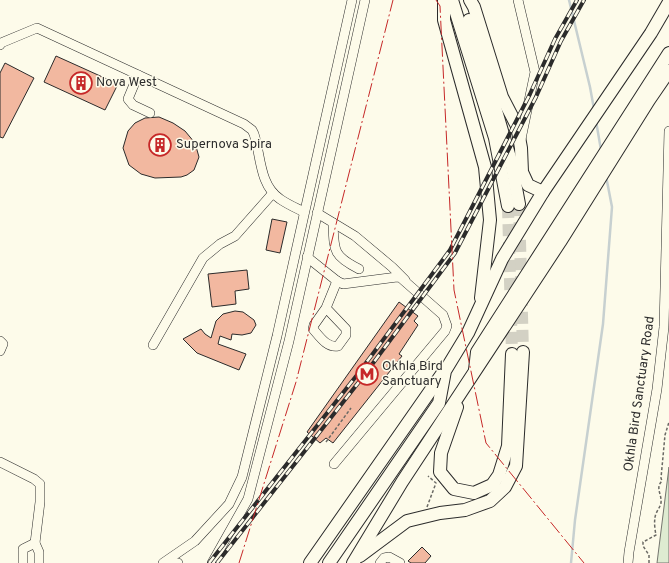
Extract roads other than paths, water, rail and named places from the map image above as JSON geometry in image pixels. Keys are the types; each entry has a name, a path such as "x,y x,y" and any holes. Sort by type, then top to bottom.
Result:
{"main road":[{"path":"444,0 444,20 485,167 490,206 490,220 480,309"},
{"path":"452,0 495,138 513,205 511,161 463,0"},
{"path":"470,0 474,7 502,97 517,126 522,172 528,185 543,192"},
{"path":"310,563 444,371 468,334 502,259 543,192 651,33 669,2"},
{"path":"354,562 402,482 475,372 477,352 557,238 645,98 669,53"},
{"path":"645,98 669,72"},
{"path":"354,562 407,521 423,516 465,510 490,501 505,487 516,466 517,353 508,446 500,474 492,485 474,493 454,489 440,472 441,453 461,392"},
{"path":"322,563 331,560 438,403 444,371"}],"street":[{"path":"163,563 200,536 229,504 242,477 277,336 352,0"},
{"path":"212,563 248,499 289,341 365,0"},
{"path":"518,0 535,72 520,144"},
{"path":"0,45 37,28 249,127 252,130 256,140 266,184 280,200 304,212"},
{"path":"138,75 128,99 133,105 150,113"},
{"name":"Okhla Bird Sanctuary Road","path":"628,563 656,389 664,327 669,131"},
{"path":"153,345 203,258 220,244 235,236 273,192"},
{"path":"317,213 355,236 392,266 443,315 447,326 445,331 334,464"},
{"path":"333,223 334,244 336,251 344,261 360,269"},
{"path":"307,257 337,281 343,284 397,277 405,280"},
{"path":"326,308 337,281"},
{"path":"0,341 3,344 0,351"},
{"path":"0,462 34,479 40,484 39,516 35,543 39,552 39,563"},
{"path":"23,563 23,549 35,543"},
{"path":"380,563 384,558 388,557 400,563"},
{"path":"168,563 178,563"}],"waterway":[{"path":"569,0 594,109"},
{"path":"596,121 601,150"},
{"path":"571,563 575,520 603,324 612,207 606,176"}],"tunnel":[{"path":"519,204 523,352"},
{"path":"508,206 512,354"}],"railway":[{"path":"209,563 357,375 450,250 530,94 555,39 577,0"},
{"path":"217,563 362,378 455,253 536,97 561,41 584,0"}],"place":[{"name":"Nova West","path":"81,83"},
{"name":"Supernova Spira","path":"160,145"},
{"name":"Okhla Bird Sanctuary","path":"367,374"}]}
